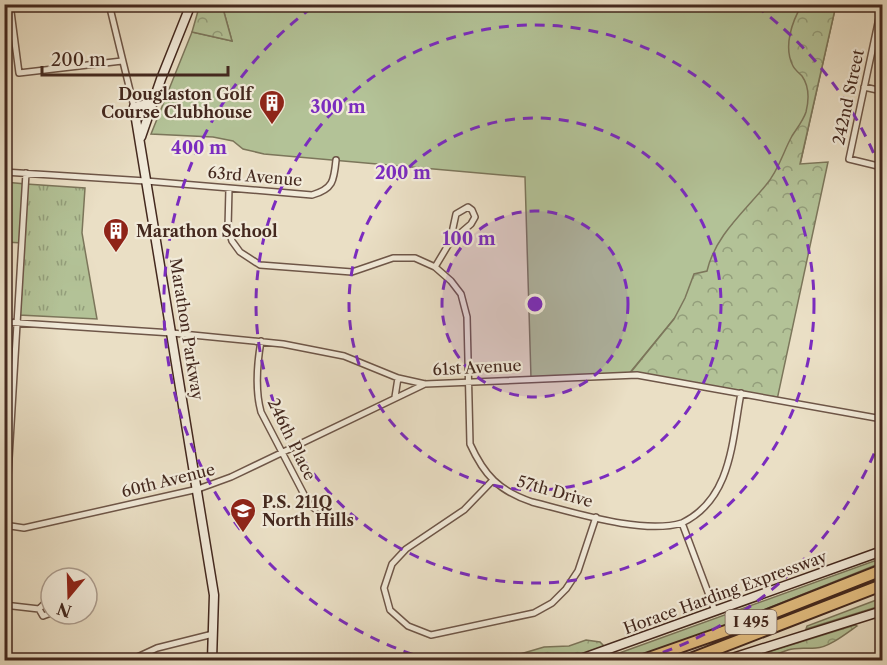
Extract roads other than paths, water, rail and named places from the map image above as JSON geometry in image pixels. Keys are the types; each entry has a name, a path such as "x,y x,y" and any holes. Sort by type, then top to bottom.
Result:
{"highway":[{"name":"I 495","path":"643,660 740,626 882,569"},
{"name":"I 495","path":"688,660 882,586"}],"street":[{"path":"10,4 19,73 122,61"},
{"name":"Marathon Parkway","path":"109,4 134,106 198,489 214,595 212,660"},
{"path":"140,140 191,4"},
{"name":"242nd Street","path":"882,4 849,159 882,167"},
{"path":"864,87 882,91"},
{"path":"134,106 152,103"},
{"name":"63rd Avenue","path":"4,172 146,180 312,195 330,186 336,160"},
{"path":"4,542 26,173"},
{"path":"229,188 228,228 232,241 240,252 260,265 352,272 393,258 415,258 435,267 450,242 471,224 475,217 468,207 456,214 450,242"},
{"name":"57th Drive","path":"435,267 461,294 464,303 467,317 470,444 478,462 493,480 516,497 596,517 647,527 682,523"},
{"name":"61st Avenue","path":"4,322 172,333 305,347 345,356 398,378 425,384 637,375 882,419"},
{"name":"246th Place","path":"261,341 257,366 257,399 261,412 309,504 315,509"},
{"path":"394,397 398,378"},
{"name":"60th Avenue","path":"5,525 24,528 198,489 242,472 425,384"},
{"path":"715,611 682,523 703,508 723,482 741,393"},
{"path":"493,480 464,510 406,549 392,564 384,588 390,610 408,626 431,634 534,613 552,603 566,589 578,571 596,517"},
{"name":"Horace Harding Expressway","path":"578,660 882,551"},
{"path":"4,605 39,609"},
{"path":"726,660 882,611"},
{"path":"131,660 157,648 213,634"}],"place":[{"name":"Douglaston Golf Course Clubhouse","path":"272,126"},
{"name":"Marathon School","path":"116,254"},
{"name":"P.S. 211Q North Hills","path":"243,534"}]}
